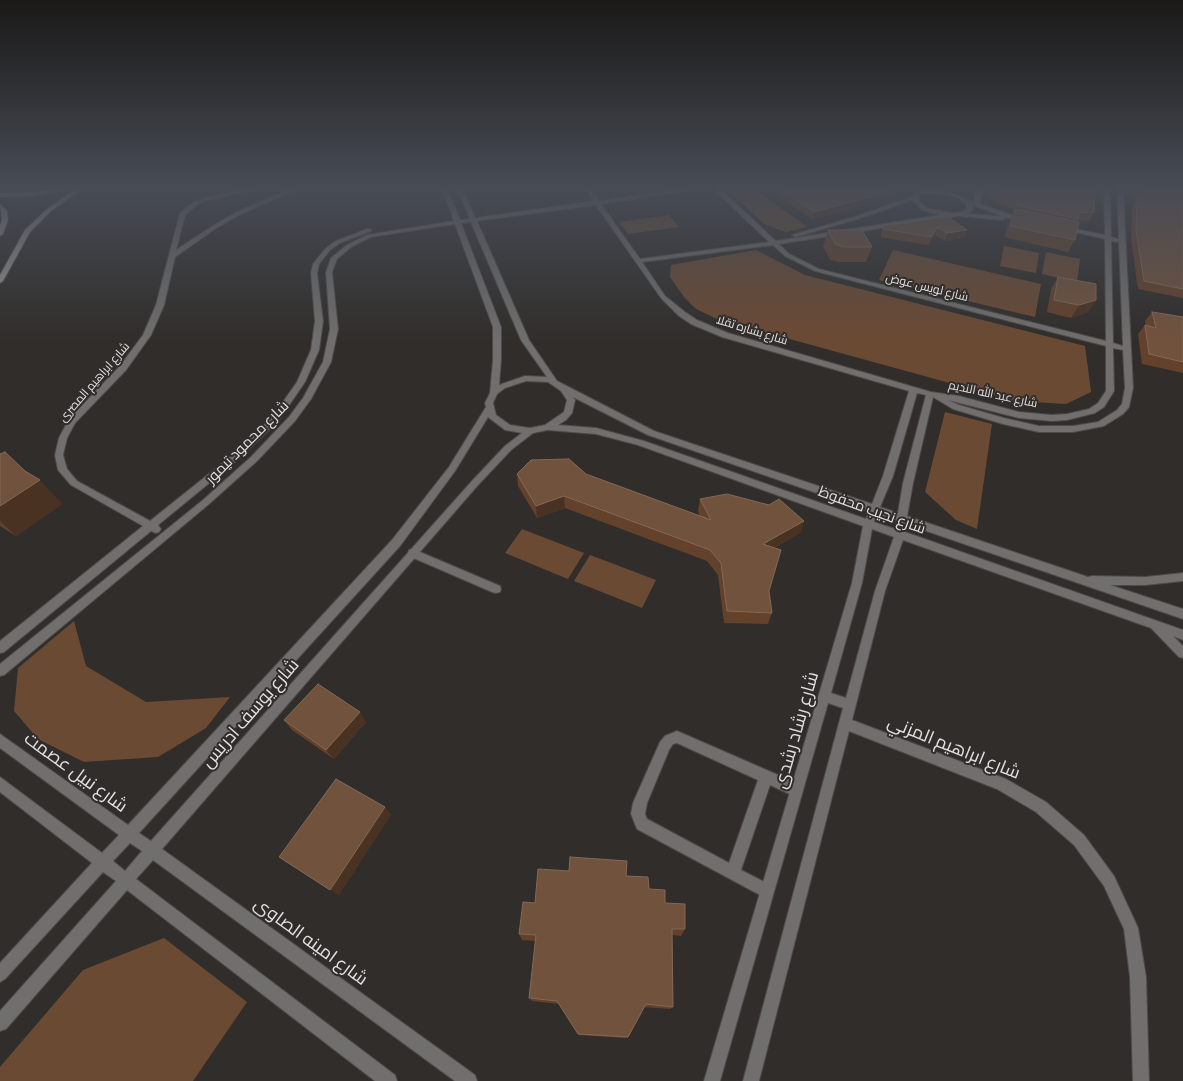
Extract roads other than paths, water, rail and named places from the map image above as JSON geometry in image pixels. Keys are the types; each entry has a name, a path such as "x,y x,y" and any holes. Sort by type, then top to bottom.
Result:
{"street":[{"path":"0,281 22,239"},
{"name":"شارع ابراهيم المصرى","path":"166,535 74,483 63,470 59,455 63,438 72,421 124,368 148,335 160,305 176,239"},
{"path":"172,256 196,239"},
{"name":"شارع محمود تيمور","path":"0,648 238,455 276,418 301,382 315,350 318,335 318,308 314,273 316,264 324,253 338,242 345,239"},
{"name":"شارع محمود تيمور","path":"0,671 166,535 254,459 292,419 322,374 332,345 334,329 329,272 331,265 334,258 349,246 366,239"},
{"path":"463,239 497,327 497,360 494,392"},
{"path":"481,239 525,340 554,382 564,389 571,400 568,413 563,418 548,427 530,431 508,428 492,416 489,409 490,398 502,386 525,378 538,378 554,382"},
{"name":"شارع بشاره تقلا","path":"623,239 671,306 709,329 930,394"},
{"name":"شارع لويس عوض","path":"769,239 801,263 830,274 1127,349"},
{"path":"772,242 781,239"},
{"path":"638,261 798,239"},
{"name":"شارع عبد الله النديم","path":"930,394 1036,418 1060,418 1081,415 1101,405 1110,391 1108,239"},
{"path":"1115,239 1122,241"},
{"name":"شارع عبد الله النديم","path":"930,394 956,407 1021,426 1056,430 1088,427 1112,418 1126,405 1129,388 1122,241"},
{"path":"318,308 332,306"},
{"name":"شارع نجيب محفوظ","path":"564,389 651,433 1183,614"},
{"name":"شارع رشاد رشدى","path":"712,1081 857,583 868,525 888,476 914,389"},
{"path":"751,1081 880,591 899,536 908,483 930,394"},
{"name":"شارع يوسف ادريس","path":"0,974 396,543 452,469 489,409"},
{"name":"شارع نجيب محفوظ","path":"548,427 596,431 616,435 1183,635"},
{"name":"شارع يوسف ادريس","path":"0,1023 497,459 530,431"},
{"path":"413,553 496,589"},
{"path":"1081,580 1145,581 1183,577"},
{"path":"1152,624 1183,653"},
{"path":"824,696 850,705"},
{"name":"شارع ابراهيم المزني","path":"845,723 1001,784 1041,806 1078,840 1109,881 1130,928 1138,977 1141,1081"},
{"path":"767,891 642,824 638,814 640,803 664,746 669,740 677,737 796,790"},
{"name":"شارع نبيل عصمت","path":"0,740 130,834"},
{"path":"733,873 766,776"},
{"path":"0,784 389,1081"},
{"name":"شارع امينه الصاوى","path":"130,834 469,1081"}]}
